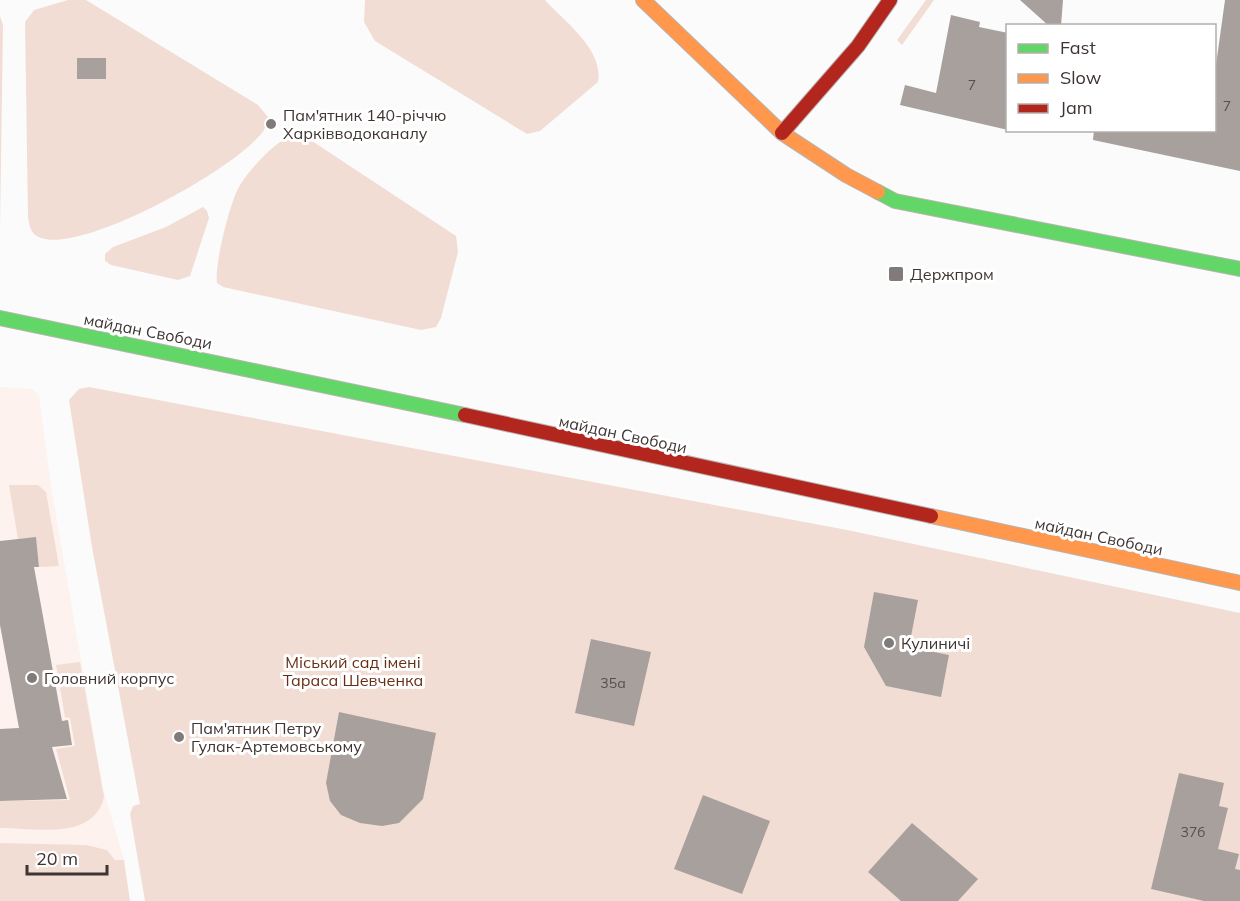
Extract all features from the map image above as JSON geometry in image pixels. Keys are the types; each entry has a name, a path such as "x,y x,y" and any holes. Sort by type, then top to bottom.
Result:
{"main road":[{"path":"643,0 782,133 846,175 895,201 1240,269"},
{"path":"782,133 858,46 891,0"},
{"name":"майдан Свободи","path":"0,318 205,359 1240,583"}],"shaded area":[{"path":"0,387 32,389 39,396 51,486 103,789 124,860 0,857"}],"green space":[{"path":"68,0 86,0 258,105 268,117 264,130 249,146 225,165 160,204 91,233 62,239 41,238 31,230 28,216 25,22 34,10"},
{"path":"365,0 545,0 589,48 598,70 598,82 540,131 527,134 375,41 364,22"},
{"path":"926,0 934,0 902,45 897,40"},
{"path":"0,16 3,25 0,228"},
{"path":"293,135 312,141 456,236 458,252 441,318 436,327 421,330 223,287 217,283 223,234 239,187 263,157 279,143"},
{"path":"203,207 209,218 190,276 178,280 111,265 105,261 105,254 113,247 166,227"},
{"name":"Міський сад імені Тараса Шевченка","path":"89,387 847,530 1240,613 1240,901 145,901 130,814 133,806 140,804 92,547 69,400 79,389"},
{"path":"9,485 38,485 46,492 59,566 39,567 36,538 18,539"},
{"path":"80,662 104,797 98,811 88,820 76,826 61,829 0,828 0,801 70,800 56,749 75,746 70,718 65,717 56,665"},
{"path":"0,843 86,845 107,850 115,860 124,860 130,901 0,901"}],"building":[{"path":"1020,0 1063,0 1061,24 1047,24"},
{"path":"1225,0 1240,0 1240,171 1093,140 1094,132 1216,132 1216,65"},
{"path":"951,15 980,22 979,27 1006,33 1006,130 900,105 905,85 936,93"},
{"path":"77,58 106,58 106,79 77,79"},
{"name":"Головний корпус","path":"36,537 39,567 34,567 62,721 68,720 72,745 52,747 67,799 0,801 0,729 19,728 0,625 0,541"},
{"name":"Кулиничі","path":"874,592 918,600 909,647 949,655 941,697 886,686 864,647"},
{"path":"591,639 651,652 634,726 575,713"},
{"path":"339,712 436,733 423,799 399,823 382,826 360,823 341,815 330,801 326,783"},
{"path":"1179,773 1224,783 1219,806 1228,808 1218,849 1239,854 1235,869 1240,870 1240,901 1204,901 1151,889"},
{"path":"703,795 770,821 742,894 674,869"},
{"path":"912,823 978,879 958,901 901,901 868,872"}],"traffic: fast":[{"path":"878,192 895,201 1240,269"},
{"path":"0,318 465,415"}],"traffic: slow":[{"path":"643,0 782,133 846,175 878,192"},
{"path":"931,516 1240,583"}],"traffic: jam":[{"path":"782,133 858,46 890,0"},
{"path":"465,415 931,516"}],"place":[{"name":"Пам'ятник 140-річчю Харківводоканалу","path":"271,124"},
{"name":"Держпром","path":"896,274"},
{"name":"Кулиничі","path":"889,643"},
{"name":"Головний корпус","path":"32,678"},
{"name":"Пам'ятник Петру Гулак-Артемовському","path":"179,737"}]}
